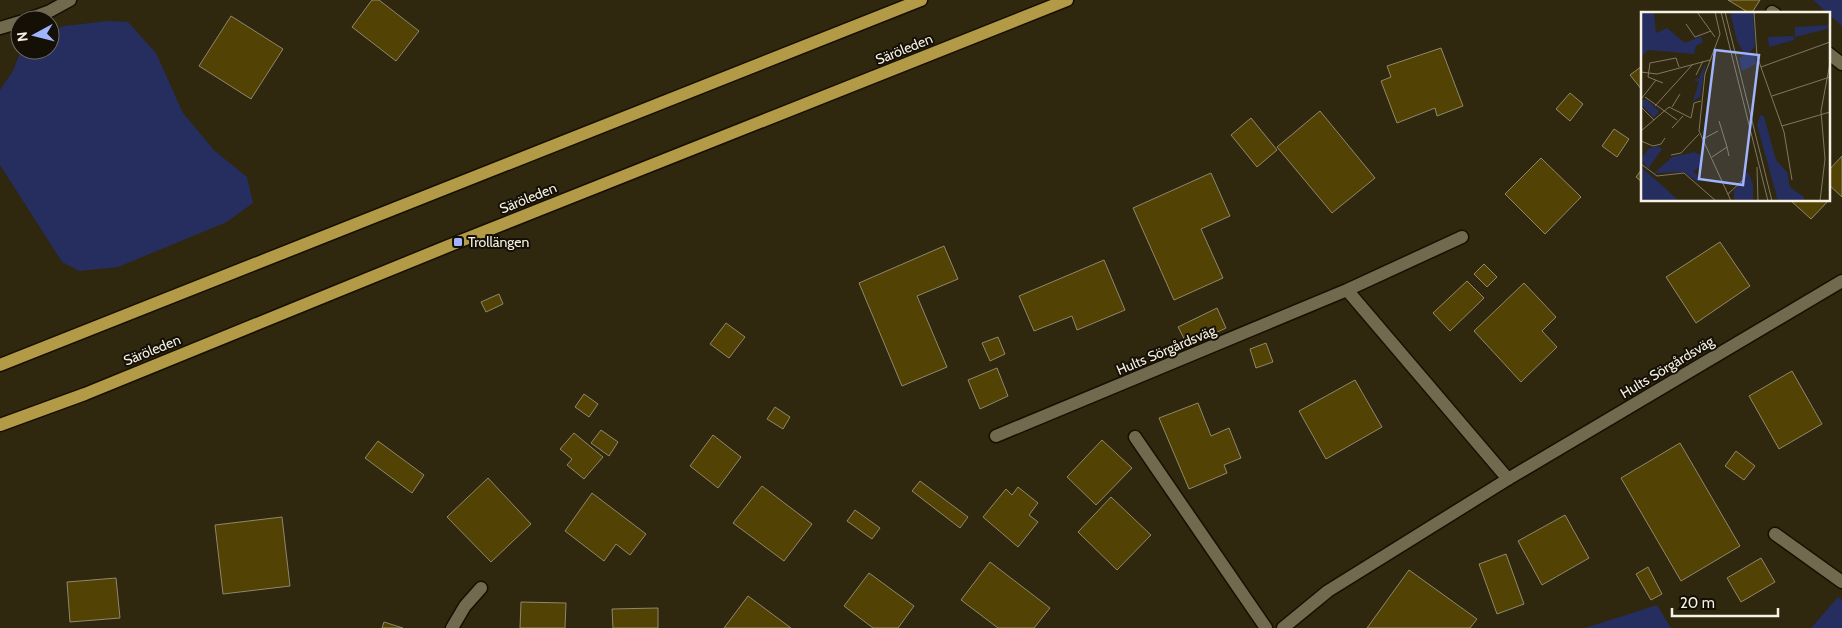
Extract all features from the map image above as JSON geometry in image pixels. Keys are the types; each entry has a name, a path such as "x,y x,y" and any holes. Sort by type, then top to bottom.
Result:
{"main road":[{"path":"0,365 921,0"},
{"name":"Säröleden","path":"0,425 85,394 467,239 1067,0"}],"street":[{"path":"52,10 70,0"},
{"path":"1830,55 1842,64"},
{"name":"Hults Sörgårdsväg","path":"996,436 1346,290 1462,237"},
{"name":"Hults Sörgårdsväg","path":"1283,628 1328,591 1508,479 1842,281"},
{"path":"1346,290 1508,479"},
{"path":"1135,437 1266,628"},
{"path":"1775,534 1842,582"},
{"path":"452,628 465,606 481,588"}],"shaded area":[{"path":"1813,0 1842,0 1842,26 1830,15 1830,12 1826,12"},
{"path":"108,21 128,22 156,53 183,113 215,151 247,177 253,203 227,222 118,267 79,271 62,262 0,165 0,90 13,71 17,60 60,60 60,28"},
{"path":"1838,597 1842,600 1842,628 1811,628"},
{"path":"1657,605 1671,628 1585,628"}],"building":[{"path":"372,0 379,0 419,31 396,61 352,27"},
{"path":"1728,0 1760,0 1752,12 1748,12"},
{"path":"231,16 283,49 251,99 199,66"},
{"path":"1441,48 1463,106 1437,116 1435,108 1397,123 1381,81 1391,77 1387,66"},
{"path":"1641,67 1641,89 1630,75"},
{"path":"1570,93 1583,104 1570,121 1556,109"},
{"path":"1320,111 1375,178 1332,213 1277,147"},
{"path":"1251,118 1277,150 1257,167 1231,135"},
{"path":"1614,129 1629,139 1617,157 1602,146"},
{"path":"1842,156 1842,197 1830,186 1830,169"},
{"path":"1541,158 1581,197 1545,234 1505,194"},
{"path":"1641,170 1641,181 1636,177"},
{"path":"1211,173 1230,216 1201,229 1223,278 1174,300 1133,208"},
{"path":"1791,201 1828,201 1811,219"},
{"path":"1720,242 1750,286 1696,323 1666,277"},
{"path":"944,246 958,279 917,296 947,367 902,386 859,283"},
{"path":"1104,260 1125,310 1077,330 1072,316 1034,331 1019,296"},
{"path":"1484,264 1497,277 1487,287 1474,274"},
{"path":"1467,281 1484,298 1450,331 1433,313"},
{"path":"1524,283 1556,317 1542,331 1557,347 1521,382 1474,331"},
{"path":"499,294 503,304 486,312 481,302"},
{"path":"1217,308 1226,328 1188,346 1178,327"},
{"path":"726,323 745,337 729,358 710,344"},
{"path":"998,337 1005,354 990,361 982,343"},
{"path":"1266,343 1273,362 1256,368 1250,349"},
{"path":"997,368 1008,396 980,409 968,380"},
{"path":"1792,371 1822,424 1779,449 1749,396"},
{"path":"1355,380 1382,427 1326,459 1299,411"},
{"path":"584,394 598,404 589,417 575,407"},
{"path":"1198,403 1211,436 1229,428 1241,458 1224,465 1227,473 1189,489 1159,418"},
{"path":"775,407 790,417 783,429 767,419"},
{"path":"601,430 618,442 609,456 591,443"},
{"path":"574,433 603,457 584,479 567,465 572,459 560,449"},
{"path":"713,435 741,457 718,488 690,466"},
{"path":"1102,440 1132,468 1096,505 1067,477"},
{"path":"378,441 424,475 412,493 365,458"},
{"path":"1680,443 1740,546 1681,581 1621,478"},
{"path":"1736,451 1755,466 1744,480 1725,466"},
{"path":"488,478 531,524 491,562 447,517"},
{"path":"920,481 968,517 960,528 912,491"},
{"path":"762,486 812,524 784,561 733,523"},
{"path":"1018,487 1038,503 1029,515 1038,522 1018,547 983,517 1006,489 1012,495"},
{"path":"592,493 646,534 630,555 616,544 604,561 565,531"},
{"path":"1111,497 1151,535 1117,570 1078,532"},
{"path":"855,510 880,528 872,539 847,521"},
{"path":"1565,515 1589,558 1542,585 1518,541"},
{"path":"282,517 290,586 223,594 215,525"},
{"path":"1506,554 1524,604 1497,614 1479,564"},
{"path":"1761,558 1775,582 1741,602 1727,578"},
{"path":"990,562 1050,608 1034,628 998,628 961,600"},
{"path":"1648,567 1662,594 1651,600 1636,574"},
{"path":"1409,570 1477,619 1470,628 1367,628"},
{"path":"869,573 914,606 898,628 873,628 844,606"},
{"path":"116,578 120,618 70,622 67,582"},
{"path":"748,596 791,628 724,628"},
{"path":"521,602 566,603 565,628 520,628"},
{"path":"658,608 658,628 613,628 612,609"},
{"path":"384,622 403,628 382,628"}],"place":[{"name":"Trollängen","path":"458,242"}]}
